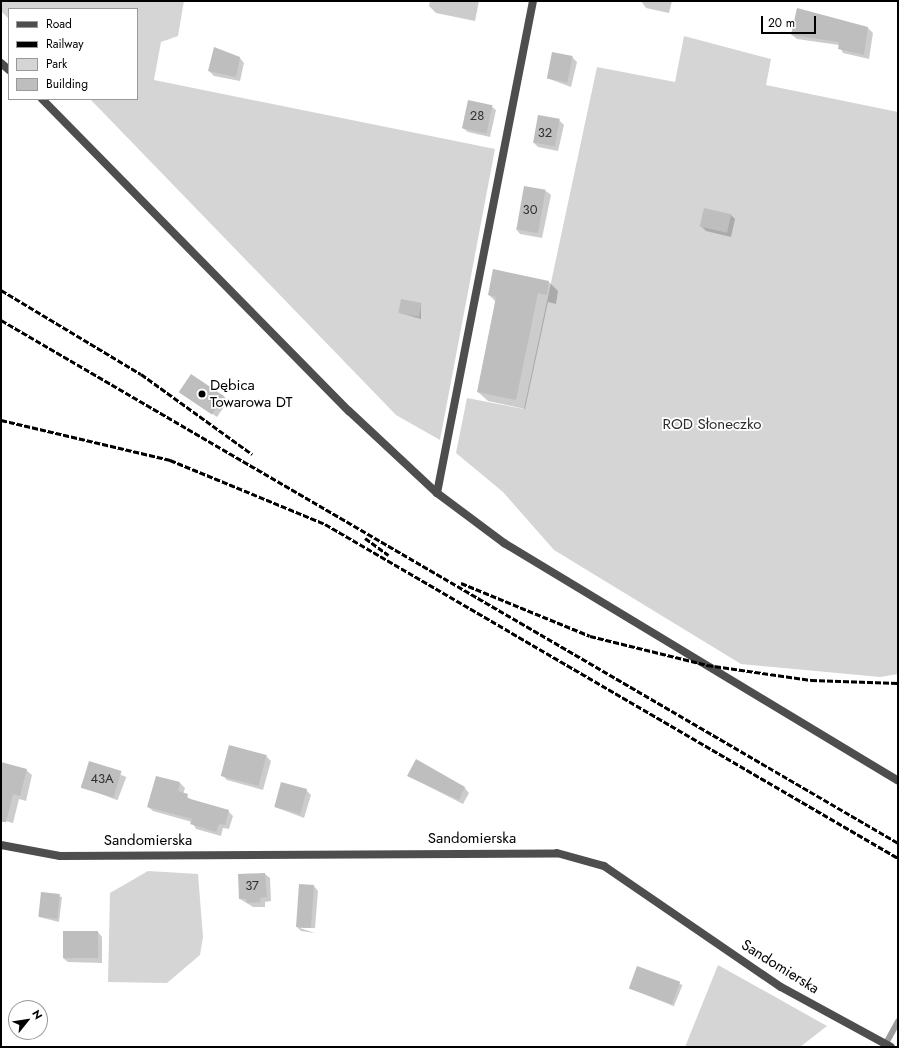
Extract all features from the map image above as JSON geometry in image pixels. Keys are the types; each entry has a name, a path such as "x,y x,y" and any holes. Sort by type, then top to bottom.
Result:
{"street":[{"path":"436,493 533,1"},
{"path":"43,100 349,411 436,493 504,543 898,781"},
{"name":"Sandomierska","path":"1,845 60,856 557,853 604,866 781,987 891,1047"}],"green space":[{"path":"1,1 184,1 178,36 161,42 154,80 495,149 440,440 396,415 91,100 138,100 138,8 8,8 8,18 1,11"},
{"name":"ROD Słoneczko","path":"684,36 771,59 766,85 898,112 898,674 880,677 741,664 554,550 503,492 456,453 467,398 524,409 597,67 675,82"},
{"path":"148,871 198,874 203,937 200,955 167,983 108,982 110,893"},
{"path":"718,965 827,1026 800,1047 685,1047"}],"building":[{"path":"797,8 868,27 864,55 838,49 839,42 791,35"},
{"path":"214,47 240,57 236,77 208,71"},
{"path":"552,52 573,56 567,83 547,79"},
{"path":"468,100 492,105 486,134 462,128"},
{"path":"538,115 560,119 555,146 533,143"},
{"path":"524,186 546,190 538,233 516,229"},
{"path":"704,208 731,214 727,233 700,227"},
{"path":"493,269 549,281 547,295 538,293 516,400 477,392 496,297 488,295"},
{"path":"401,299 422,303 419,317 398,313"},
{"name":"Dębica Towarowa DT","path":"191,374 224,396 212,415 179,392"},
{"path":"229,745 267,755 258,786 221,776"},
{"path":"416,759 465,787 459,800 407,776"},
{"path":"89,761 122,771 113,798 81,788"},
{"path":"1,762 27,769 20,796 13,794 6,822 1,822"},
{"path":"156,776 180,782 178,791 188,794 187,798 229,810 225,825 219,824 216,832 190,824 192,819 147,807"},
{"path":"281,782 307,789 300,814 274,807"},
{"path":"265,873 267,897 260,898 261,902 247,903 246,899 239,899 238,874"},
{"path":"299,884 314,885 311,928 296,927"},
{"path":"41,892 60,894 57,919 38,917"},
{"path":"63,931 98,931 98,958 63,958"},
{"path":"637,966 680,982 672,1004 629,989"}],"waterway":[{"path":"884,1047 898,1022"}],"railway":[{"path":"1,290 141,374 252,454"},
{"path":"1,320 898,843"},
{"path":"1,420 170,460 325,524 898,858"},
{"path":"365,538 388,555"},
{"path":"461,583 590,636 707,665 811,680 898,683"}],"place":[{"name":"Dębica Towarowa DT","path":"202,394"}]}
